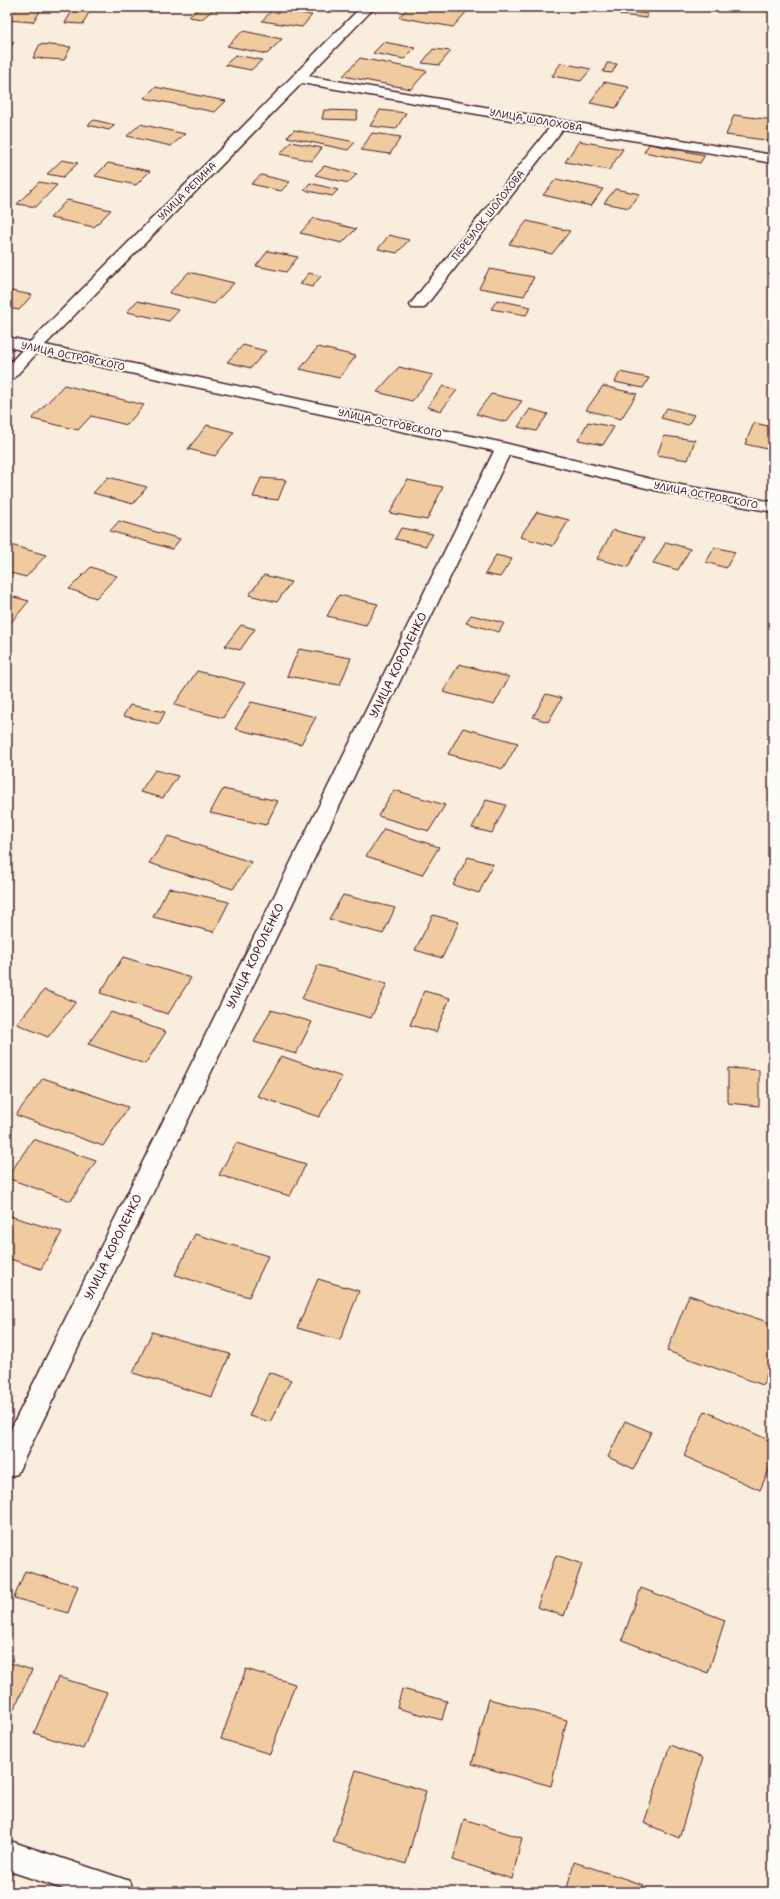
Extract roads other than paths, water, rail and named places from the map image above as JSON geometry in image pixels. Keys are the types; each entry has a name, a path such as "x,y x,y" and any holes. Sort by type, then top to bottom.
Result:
{"street":[{"name":"УЛИЦА РЕПИНА","path":"7,375 368,7"},
{"name":"УЛИЦА ШОЛОХОВА","path":"299,78 559,124 773,159"},
{"name":"ПЕРЕУЛОК ШОЛОХОВА","path":"418,305 559,124"},
{"name":"УЛИЦА ОСТРОВСКОГО","path":"7,342 504,448 659,486 773,507"},
{"name":"УЛИЦА КОРОЛЕНКО","path":"7,1465 504,448"},
{"path":"7,1856 118,1892"}]}
